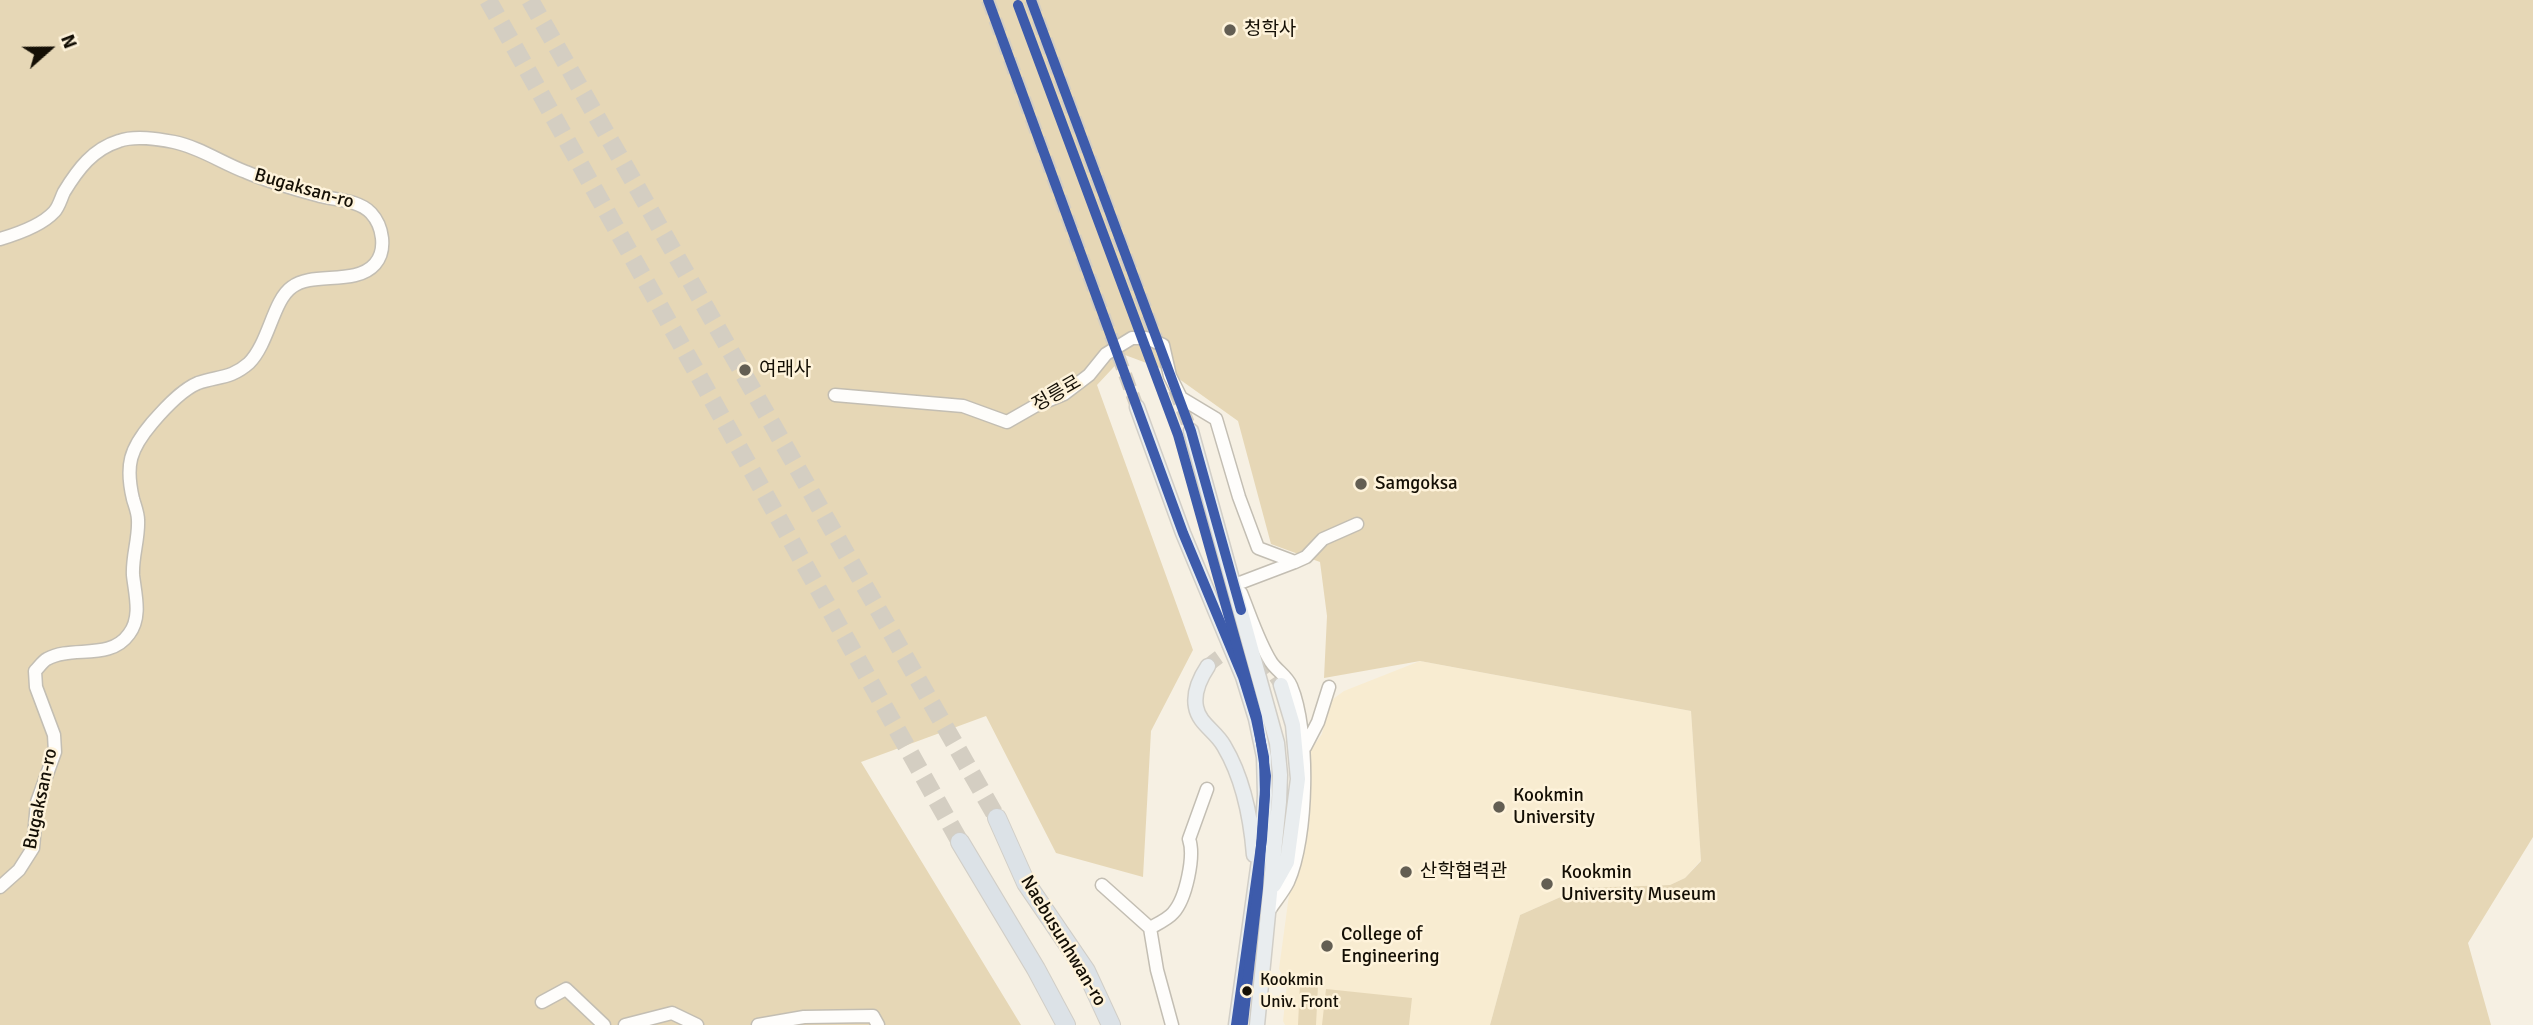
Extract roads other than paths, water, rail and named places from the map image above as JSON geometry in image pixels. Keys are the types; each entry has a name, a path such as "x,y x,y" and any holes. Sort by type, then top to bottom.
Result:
{"highway":[{"name":"Naebusunhwan-ro","path":"997,818 1026,883 1086,971 1111,1025"},
{"name":"Naebusunhwan-ro","path":"960,842 1036,969 1066,1025"}],"main road":[{"path":"1137,407 1183,533 1243,677 1264,757 1265,795 1258,870 1236,1025"},
{"path":"1191,431 1277,743 1280,775 1272,889 1257,1025"},
{"path":"1208,666 1196,691 1196,707 1202,722 1223,743 1233,764 1242,789 1258,870"},
{"path":"1272,889 1287,862 1298,779 1293,725 1281,685"},
{"path":"1249,933 1257,957 1249,1025"}],"street":[{"name":"Bugaksan-ro","path":"0,239 41,221 55,211 84,161 121,140 146,139 175,142 247,173 321,196 361,205 371,213 381,229 383,246 377,263 366,271 319,281 301,281 289,288 280,302 269,332 249,363 229,377 189,387 152,423 131,456 129,477 138,517 133,567 137,608 133,628 116,646 46,659 36,671 36,687 54,735 55,752 37,803 33,848 19,870 0,887"},
{"name":"정릉로","path":"835,395 963,407 1007,422 1064,394 1089,375 1106,354 1122,343 1132,338 1146,338 1163,345 1170,376 1181,398 1216,419 1239,498 1258,548 1295,562"},
{"path":"1208,498 1237,584 1265,651 1292,688 1305,747 1303,805 1294,862 1289,881 1270,909"},
{"path":"1237,584 1306,557 1323,539 1357,524"},
{"path":"1305,747 1318,722 1329,687"},
{"path":"1150,928 1173,914 1182,895 1190,870 1192,847 1189,839 1207,789"},
{"path":"1102,885 1150,928 1157,970 1172,1025"},
{"path":"542,1002 566,989 604,1025"},
{"path":"625,1025 672,1013 697,1025"},
{"path":"758,1025 804,1017 873,1016 878,1025"}],"tunnel":[{"path":"488,0 960,842"},
{"path":"530,0 997,818"},
{"path":"988,0 1137,407"},
{"path":"1031,0 1161,351"},
{"path":"1175,390 1191,431"},
{"path":"1208,666 1232,650 1250,651 1265,663 1281,685"}],"place":[{"name":"청학사","path":"1230,30"},
{"name":"여래사","path":"745,370"},
{"name":"Samgoksa","path":"1361,484"},
{"name":"Kookmin University","path":"1499,807"},
{"name":"산학협력관","path":"1406,872"},
{"name":"Kookmin University Museum","path":"1547,884"},
{"name":"College of Engineering","path":"1327,946"},
{"name":"Kookmin Univ. Front","path":"1247,991"}]}
